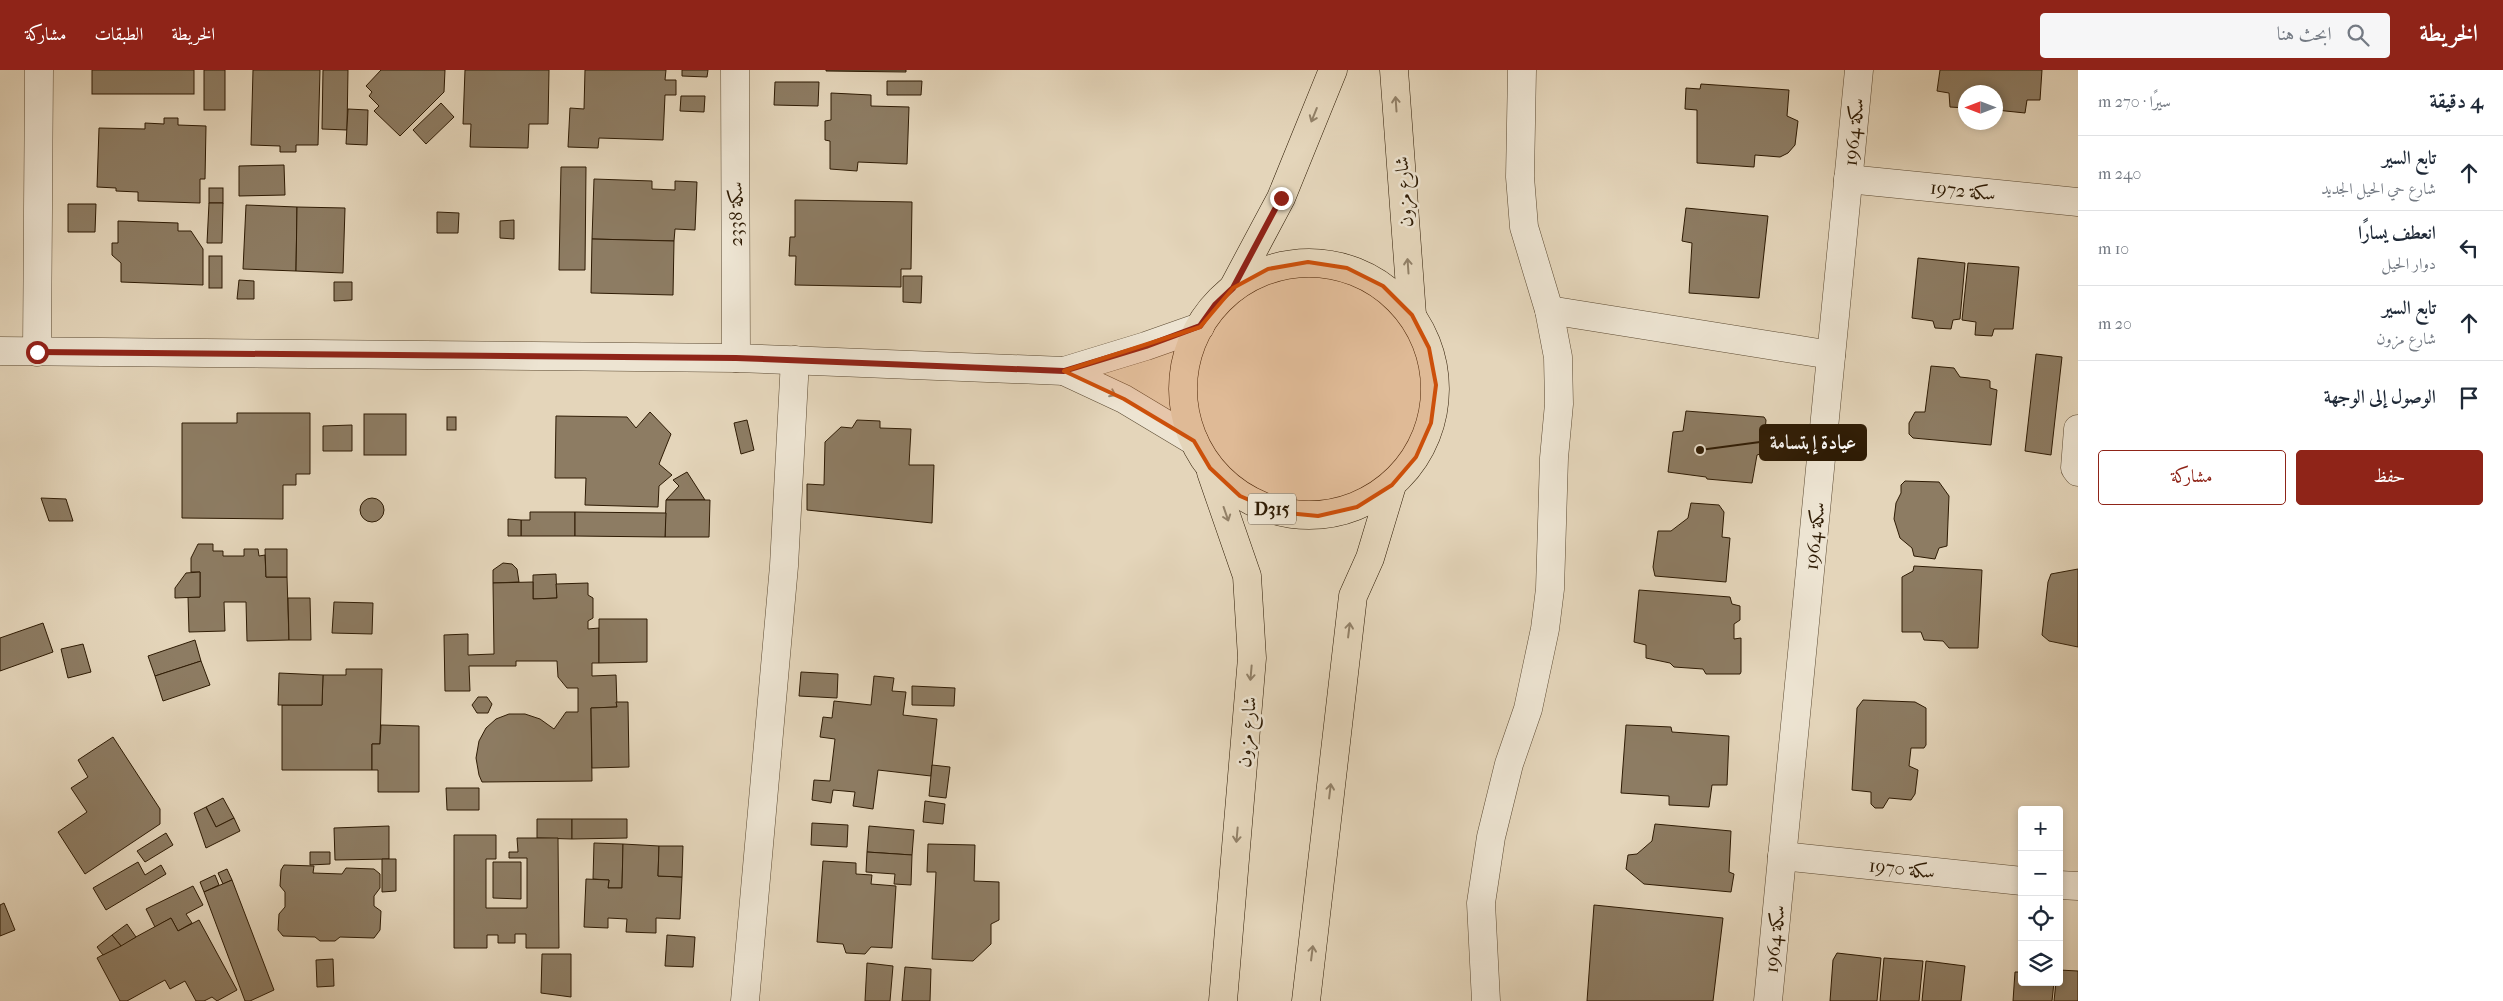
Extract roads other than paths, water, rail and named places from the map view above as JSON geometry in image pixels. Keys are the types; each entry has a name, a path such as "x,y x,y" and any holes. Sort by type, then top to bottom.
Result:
{"main road":[{"name":"D315","path":"1233,288 1281,198 1333,70"},
{"name":"شارع مزون","path":"1394,70 1412,315"},
{"name":"D315","path":"1308,262 1347,268 1383,286 1412,315 1428,348 1436,385 1434,404 1431,423 1416,457 1392,486 1357,507 1318,516 1277,512 1240,496 1210,468 1194,441 1184,402 1186,363 1200,326 1215,305 1233,288 1268,269 1308,262"},
{"name":"شارع مزون","path":"1210,468 1247,576 1252,658 1223,1001"},
{"name":"D315","path":"1306,1001 1353,596 1370,558 1392,486"}],"street":[{"path":"37,352 39,70"},
{"name":"سكة 2338","path":"735,70 736,358"},
{"path":"1486,1001 1482,904 1491,836 1509,764 1528,709 1538,670 1550,589 1553,484 1559,404 1558,357 1549,310 1524,227 1520,177 1522,70"},
{"name":"سكة 1964","path":"1768,1001 1859,70"},
{"name":"سكة 1972","path":"1848,179 2078,202"},
{"path":"1549,310 1831,355"},
{"path":"0,351 736,358 1064,371 1146,346 1200,326"},
{"path":"744,1001 784,566 795,360"},
{"path":"1064,371 1124,399 1194,441"},
{"path":"2078,429 2075,468 2078,472"},
{"name":"سكة 1970","path":"1782,856 2018,881"},
{"path":"2063,884 2078,886"}],"place":[{"name":"عيادة إبتسامة","path":"1700,450"}]}
